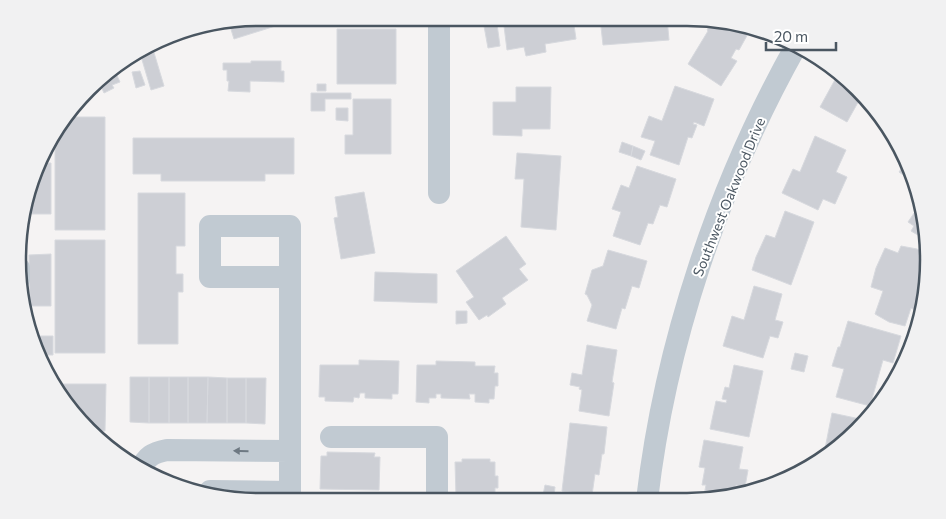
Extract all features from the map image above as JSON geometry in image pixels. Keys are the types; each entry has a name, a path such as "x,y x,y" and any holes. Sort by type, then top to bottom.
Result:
{"street":[{"path":"438,193 439,26"},
{"name":"Southwest Oakwood Drive","path":"648,493 659,422 678,336 702,254 738,166 777,80 793,52"},
{"path":"290,277 290,493"},
{"path":"331,437 438,436 437,493"},
{"path":"145,463 148,457 154,453 167,450 290,451"}],"building":[{"path":"275,26 234,39 231,28"},
{"path":"484,26 497,26 500,46 488,48"},
{"path":"504,26 574,26 576,39 545,44 546,52 526,56 524,47 507,50"},
{"path":"601,26 668,26 669,40 603,45"},
{"path":"708,27 717,28 748,34 739,50 736,49 731,58 737,61 721,86 688,64"},
{"path":"337,29 396,29 396,84 337,84"},
{"path":"154,51 164,86 151,90 141,58"},
{"path":"251,61 281,61 281,71 284,71 284,82 250,81 250,92 228,91 229,81 227,81 227,70 223,70 223,63 251,63"},
{"path":"140,71 145,85 136,88 132,72"},
{"path":"117,75 120,82 112,85 114,88 104,93 102,88"},
{"path":"835,80 858,102 847,122 820,107"},
{"path":"317,84 326,84 326,91 317,91"},
{"path":"675,86 714,99 704,126 694,122 693,124 697,125 692,138 688,137 679,165 650,155 655,141 641,137 649,116 662,121"},
{"path":"516,87 551,87 550,129 522,129 522,136 493,135 493,102 516,102"},
{"path":"311,93 351,93 351,99 325,99 325,111 311,111"},
{"path":"353,99 391,99 391,154 345,154 345,135 353,135"},
{"path":"336,108 348,108 348,121 336,120"},
{"path":"75,117 105,117 105,230 55,230 55,147"},
{"path":"815,136 846,150 836,172 847,177 835,204 823,199 818,210 782,193 793,169 800,172"},
{"path":"133,138 294,138 294,174 265,174 265,181 161,181 161,174 133,174"},
{"path":"622,142 633,146 631,156 619,152"},
{"path":"633,146 645,151 641,160 631,156"},
{"path":"517,153 561,156 556,230 521,227 524,179 515,179"},
{"path":"47,163 51,163 51,214 31,214 34,199"},
{"path":"637,166 676,179 667,207 660,205 653,224 648,223 640,245 613,236 621,212 612,209 621,185 629,188"},
{"path":"364,192 375,253 341,259 334,218 338,217 335,197"},
{"path":"138,193 185,193 185,246 176,246 176,274 183,274 183,292 178,292 178,344 138,344"},
{"path":"785,211 814,222 791,285 752,270 766,235 775,238"},
{"path":"915,212 918,235 911,231 914,226 908,222"},
{"path":"506,236 526,264 519,269 528,280 502,298 506,304 488,317 487,315 479,320 466,302 474,297 456,271"},
{"path":"55,240 105,240 105,353 55,353"},
{"path":"901,246 919,250 918,290 914,310 911,308 905,326 889,322 875,314 883,291 871,287 876,268 885,248 898,253"},
{"path":"608,250 647,261 639,288 632,286 625,309 622,308 616,329 587,321 592,305 585,294 592,270 603,266"},
{"path":"51,254 51,306 31,306 29,255"},
{"path":"375,272 437,274 437,303 374,301"},
{"path":"754,286 782,294 775,320 783,322 778,338 770,336 763,358 723,346 732,316 744,320"},
{"path":"456,311 467,311 467,323 456,324"},
{"path":"848,321 901,336 893,363 883,360 871,402 868,406 836,397 844,369 832,366 838,347 840,347"},
{"path":"40,336 53,336 53,355 47,355"},
{"path":"587,345 617,350 609,416 579,411 582,390 579,389 580,387 570,385 572,373 582,375"},
{"path":"795,353 808,356 804,372 791,369"},
{"path":"359,360 399,361 398,394 392,394 392,399 365,398 365,393 360,393 359,398 354,397 353,402 325,401 325,397 319,397 320,365 359,365"},
{"path":"436,361 475,362 475,366 495,366 494,373 498,373 498,386 495,386 494,399 489,399 489,403 475,402 475,394 469,394 470,399 441,398 441,394 436,394 436,398 429,398 429,403 416,402 417,365 436,365"},
{"path":"734,365 763,371 749,437 710,429 716,401 726,403 727,400 722,399 725,387 729,388"},
{"path":"130,377 149,377 149,423 130,422"},
{"path":"149,377 169,377 169,423 149,423"},
{"path":"169,377 188,377 188,423 169,423"},
{"path":"188,377 208,377 207,423 188,423"},
{"path":"208,377 227,378 227,423 207,423"},
{"path":"227,378 246,378 246,423 227,423"},
{"path":"246,378 266,378 265,424 246,423"},
{"path":"63,384 106,384 105,431 102,431 84,413"},
{"path":"832,413 857,418 840,435 825,447"},
{"path":"570,423 607,427 604,454 602,454 599,475 595,474 592,493 562,491"},
{"path":"704,440 743,447 739,469 748,470 745,485 736,485 736,487 705,492 706,485 702,485 705,468 699,467"},
{"path":"327,452 375,453 374,457 380,457 379,490 320,489 321,456 327,456"},
{"path":"462,459 490,459 490,462 495,462 495,476 498,476 498,488 495,488 495,493 456,493 455,462 462,462"},
{"path":"545,485 555,487 554,493 543,493"}]}
